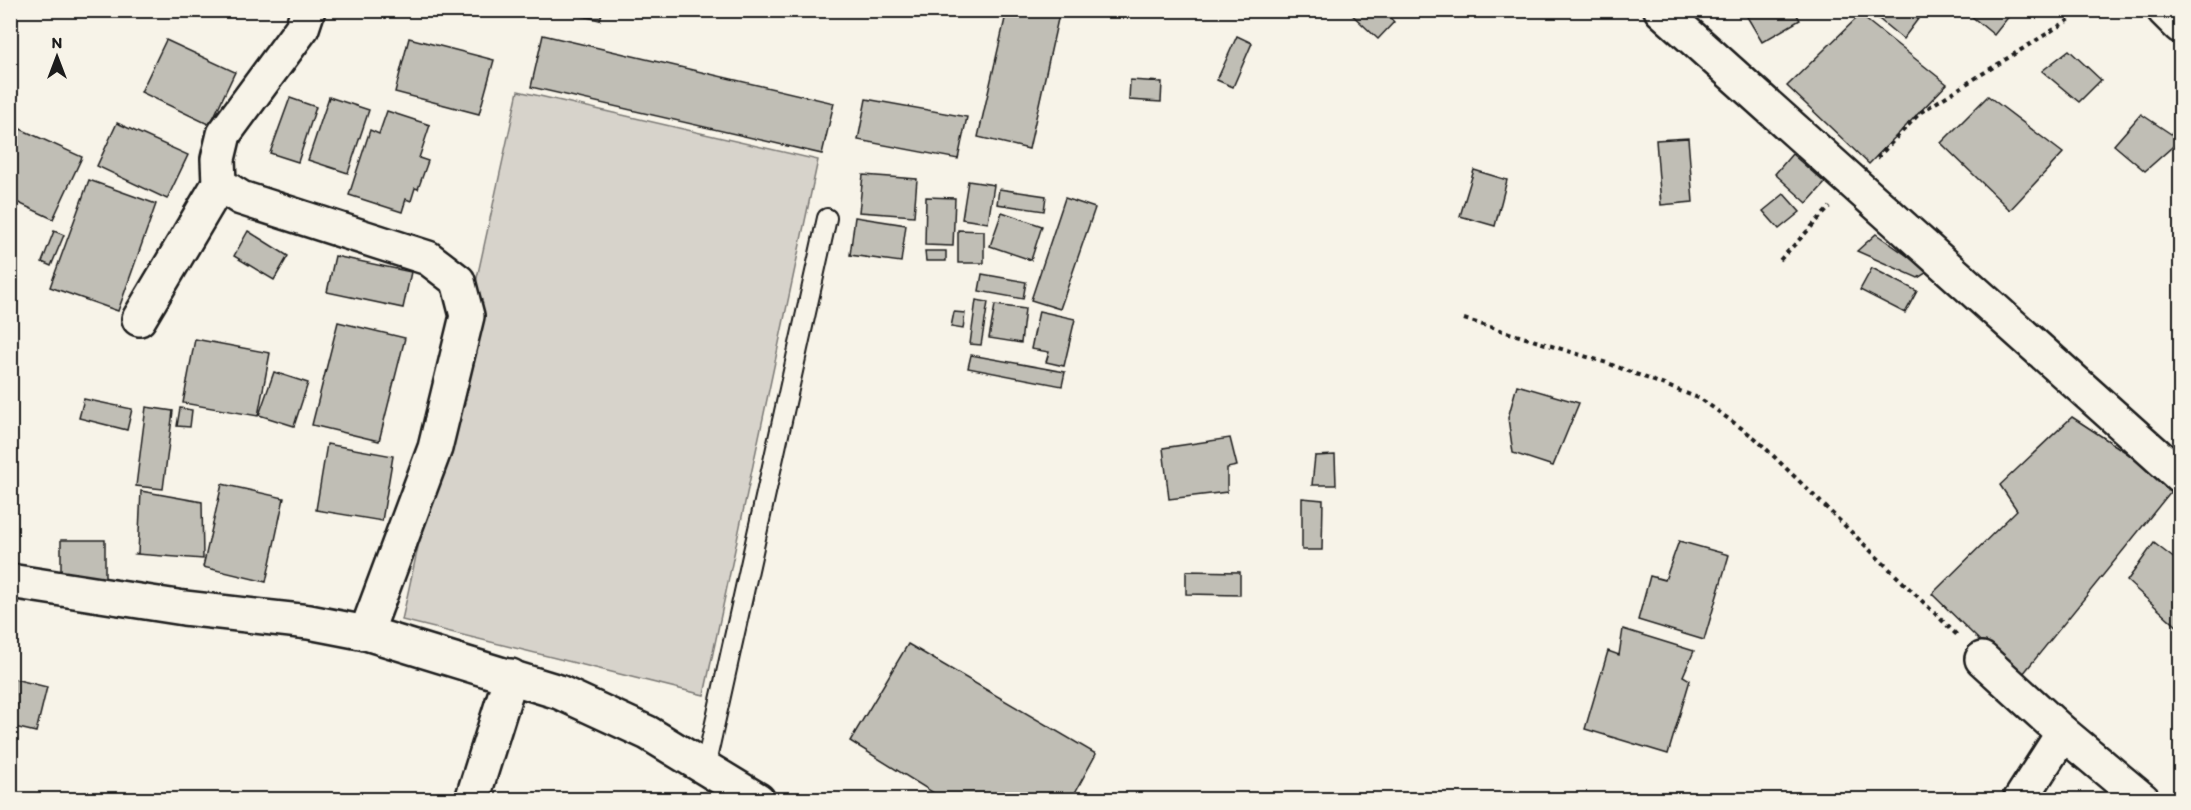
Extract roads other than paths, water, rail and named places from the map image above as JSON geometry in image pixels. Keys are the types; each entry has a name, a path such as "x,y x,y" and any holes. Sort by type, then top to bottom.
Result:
{"street":[{"path":"139,319 219,184 218,159 224,134 302,28 308,10"},
{"path":"1661,10 2181,476"},
{"path":"2164,10 2181,26"},
{"path":"219,184 241,198 428,258 458,281 467,316 435,448 366,633"},
{"path":"10,581 184,608 309,622 366,633 559,692 648,733 758,800"},
{"path":"1982,659 2063,733 2143,800"},
{"path":"472,800 511,676"},
{"path":"2020,800 2063,733"}],"lane":[{"path":"705,768 827,218"}]}
